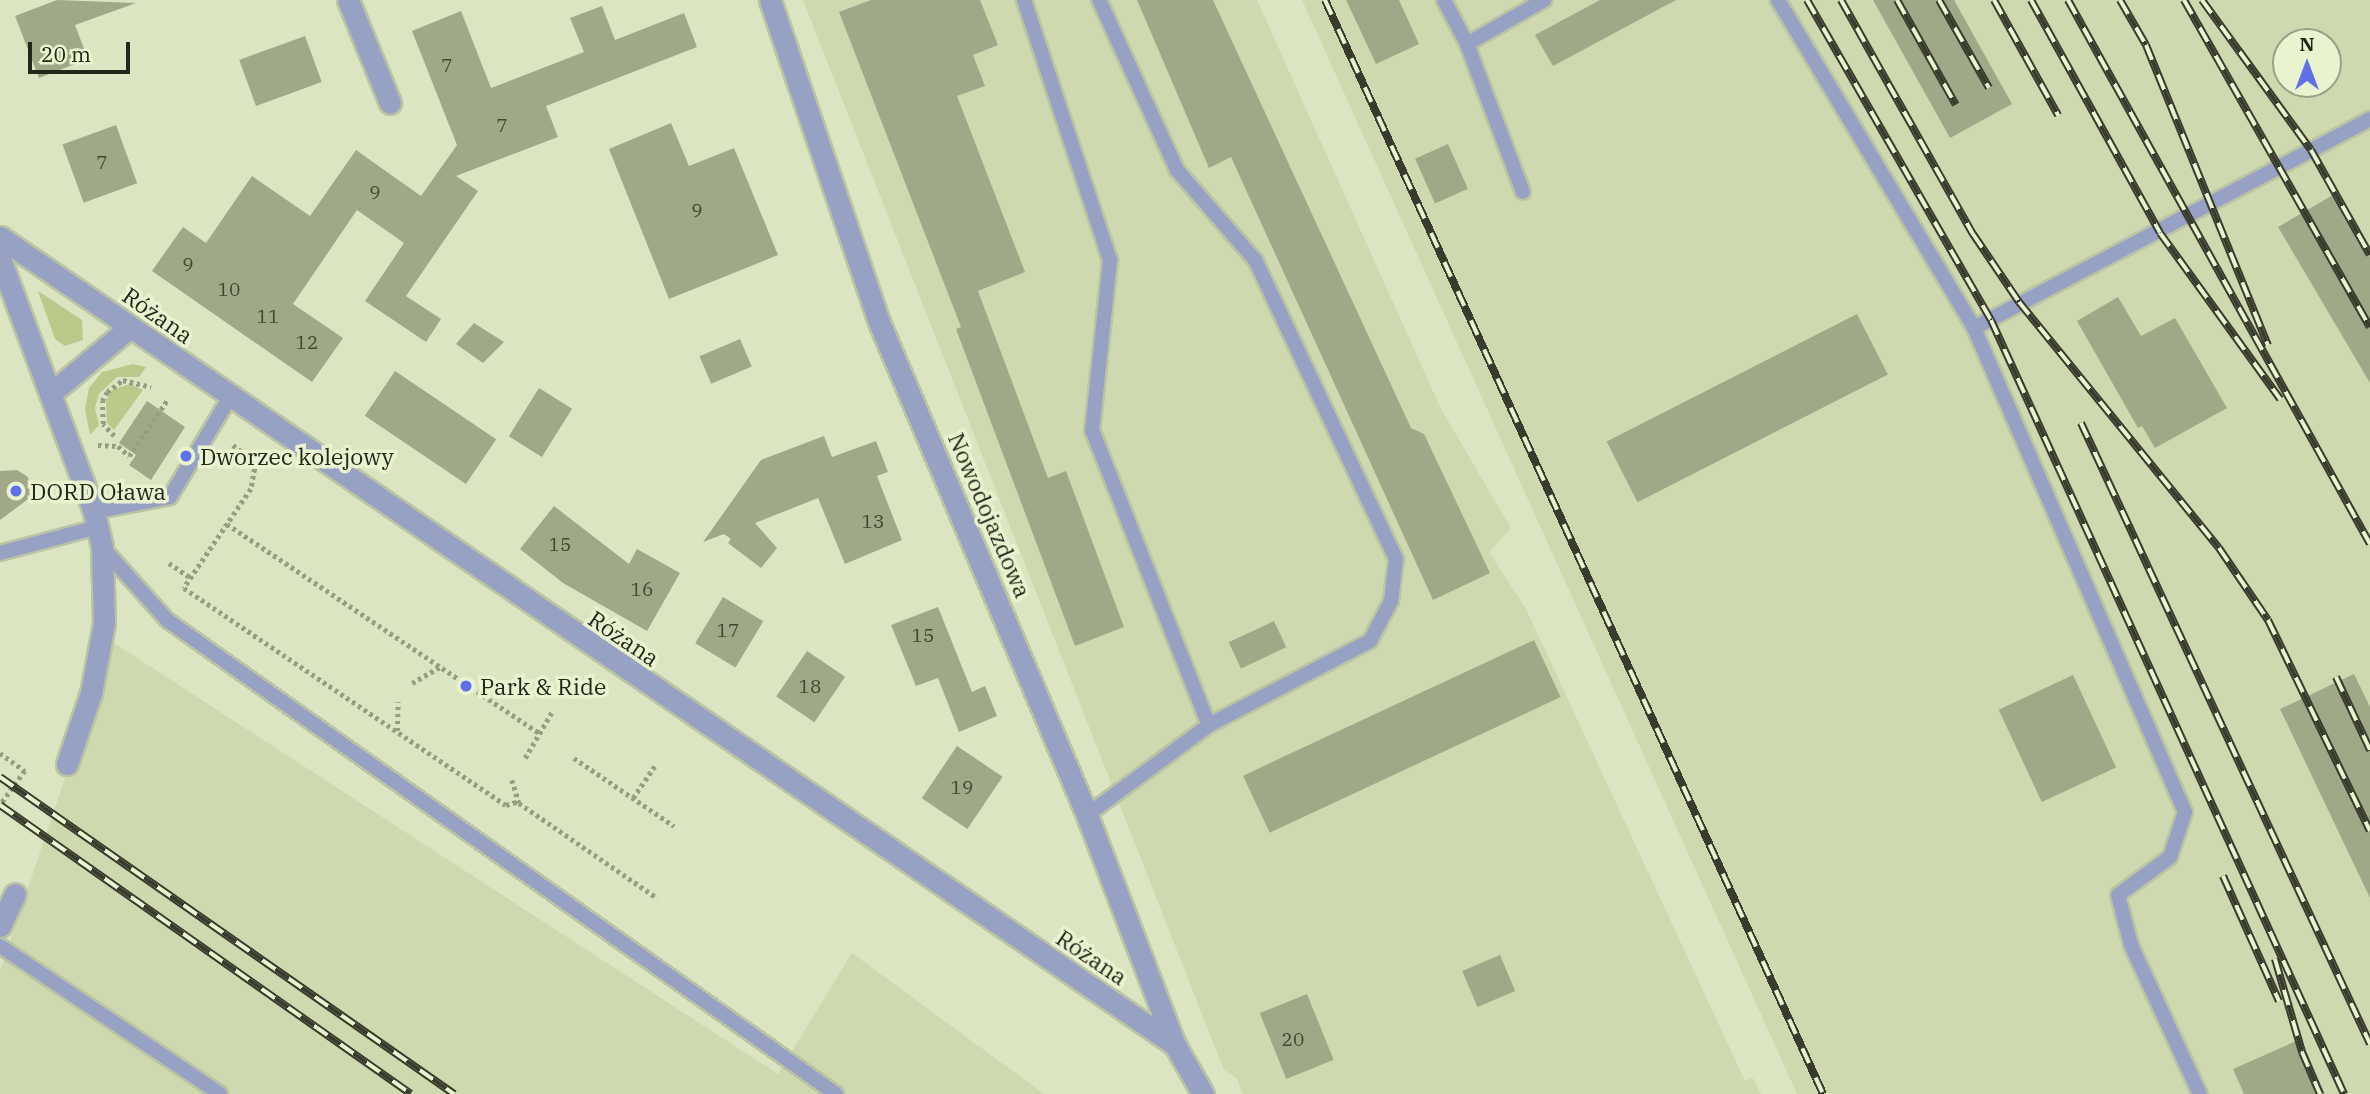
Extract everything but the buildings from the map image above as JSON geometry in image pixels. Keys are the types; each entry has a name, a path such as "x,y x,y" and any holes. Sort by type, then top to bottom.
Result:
{"street":[{"path":"348,0 390,103"},
{"name":"Nowodojazdowa","path":"770,0 880,322 1087,815 1175,1045"},
{"name":"Różana","path":"0,237 1175,1045 1203,1094"},
{"path":"0,259 98,529 104,623 91,694 67,764"},
{"path":"50,394 130,327"},
{"path":"0,926 15,894"}],"lane":[{"path":"1024,0 1110,260 1092,430 1209,725"},
{"path":"1087,815 1209,725 1370,641 1391,601 1396,559 1255,260 1177,170 1099,0"},
{"path":"1444,0 1467,44 1522,192"},
{"path":"1467,44 1544,0"},
{"path":"1778,0 1974,328 2185,812 2170,858 2118,895 2131,945 2200,1094"},
{"path":"1974,328 2370,119"},
{"path":"0,553 98,529 170,496 230,397"},
{"path":"98,529 167,620 836,1094"},
{"path":"0,946 220,1094"}],"path":[{"path":"114,436 103,424 102,401 107,391 123,380 151,387"},
{"path":"91,447 110,444 129,456 168,400"},
{"path":"233,445 256,462 251,489 184,588 506,805 519,801"},
{"path":"227,524 540,733"},
{"path":"169,563 191,578"},
{"path":"412,683 440,667"},
{"path":"397,732 398,702"},
{"path":"526,758 553,710"},
{"path":"0,753 25,771 0,805"},
{"path":"574,758 674,826"},
{"path":"633,798 655,765"},
{"path":"512,780 519,801 657,898"}],"shaded area":[{"path":"803,0 1257,0 1441,409 1511,528 1489,552 1526,609 1745,1081 1753,1078 1761,1094 1243,1094 1237,1079 1224,1070"},
{"path":"1302,0 2370,0 2370,1094 1797,1094"},
{"path":"38,291 82,320 83,340 65,346 55,339"},
{"path":"133,364 146,367 139,377 117,377 99,394 95,408 99,425 90,435 85,409 89,388 102,372"},
{"path":"130,384 143,390 114,430 107,423 106,400 112,390"},
{"path":"111,641 778,1074 852,953 1044,1094 0,1094 0,971"}],"railway":[{"path":"1325,0 1823,1094"},
{"path":"1807,0 1991,320 2344,1094"},
{"path":"1841,0 1973,234 2019,302 2219,548 2268,620 2370,831"},
{"path":"1897,0 1956,105"},
{"path":"1939,0 1989,88"},
{"path":"1994,0 2058,115"},
{"path":"2031,0 2160,233 2280,399"},
{"path":"2068,0 2370,544"},
{"path":"2120,0 2146,45 2268,345"},
{"path":"2184,0 2370,327"},
{"path":"2202,0 2311,150 2370,255"},
{"path":"2081,423 2370,1044"},
{"path":"2336,677 2370,750"},
{"path":"0,777 454,1094"},
{"path":"0,805 411,1094"},
{"path":"2223,876 2279,1001"},
{"path":"2275,959 2302,1052 2320,1094"}],"place":[{"name":"Dworzec kolejowy","path":"186,456"},
{"name":"DORD Oława","path":"16,491"},
{"name":"Park & Ride","path":"466,686"}]}
